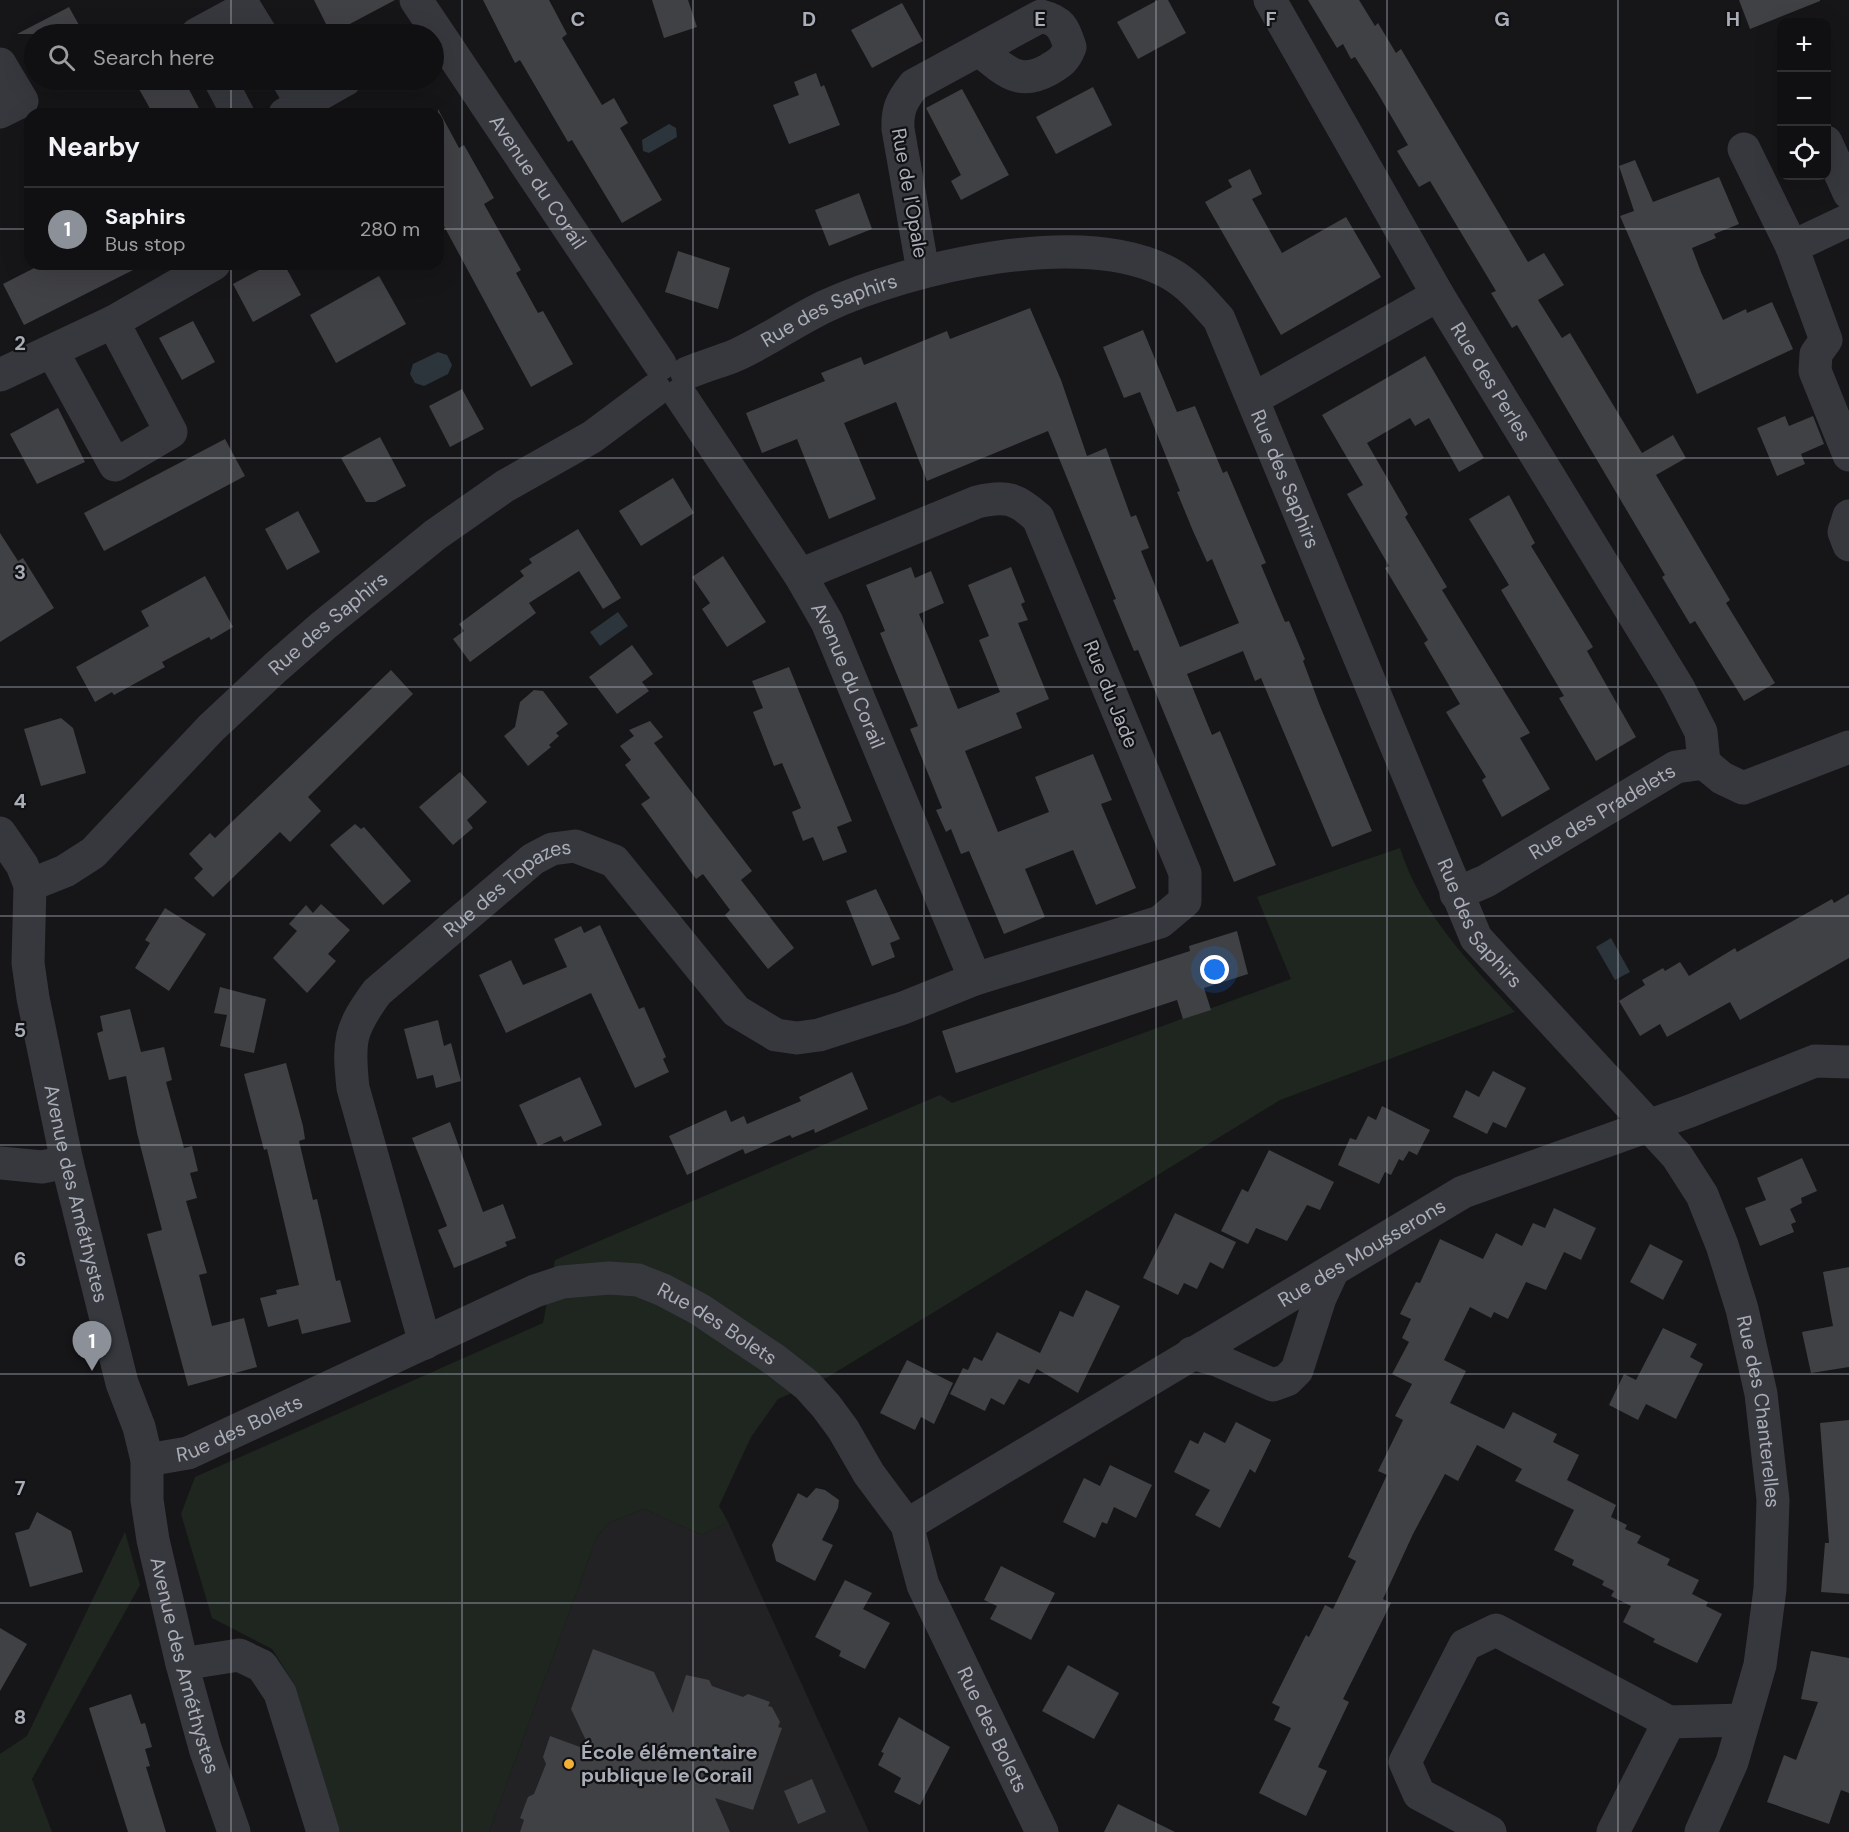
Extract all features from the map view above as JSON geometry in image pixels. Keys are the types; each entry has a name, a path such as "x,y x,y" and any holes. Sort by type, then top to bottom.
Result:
{"street":[{"name":"Avenue du Corail","path":"416,0 425,24"},
{"name":"Rue des Perles","path":"1270,0 1438,295 1678,687 1701,732 1704,764"},
{"path":"215,24 245,8 255,24"},
{"name":"Rue de l'Opale","path":"923,271 897,113 902,99 914,85 979,50"},
{"name":"Avenue du Corail","path":"444,54 670,380 800,575 827,622 975,980"},
{"path":"0,64 22,101 0,112"},
{"path":"225,90 235,108"},
{"path":"296,103 324,90"},
{"path":"1744,149 1792,247 1826,340 1816,354 1815,371 1849,455"},
{"path":"1831,151 1849,193"},
{"path":"1792,247 1849,220"},
{"name":"Rue des Saphirs","path":"30,885 65,871 93,853 211,728 275,668 427,542 505,486 592,437 670,380 733,356 825,307 923,271 1018,255 1057,251 1100,252 1134,259 1169,273 1196,294 1219,319 1476,938 1518,986 1582,1050 1647,1125"},
{"path":"0,375 113,322 204,270"},
{"path":"1253,399 1438,295"},
{"path":"52,351 115,465 171,432 113,322"},
{"name":"Rue du Jade","path":"800,575 977,502 998,497 1020,502 1038,518 1185,873 1187,888 1185,901 1160,922 975,980"},
{"path":"1849,516 1844,532 1849,545"},
{"path":"1704,764 1722,778 1743,788 1849,747"},
{"name":"Rue des Pradelets","path":"1456,894 1486,881 1676,767 1704,764"},
{"name":"Avenue des Améthystes","path":"0,833 22,865 30,885 28,963 33,998 67,1162 122,1383 147,1460 147,1500 153,1540 182,1664 205,1748 234,1832"},
{"name":"Rue des Topazes","path":"425,1343 353,1088 349,1049 357,1018 378,992 533,859 552,849 575,846 614,861 735,1011 776,1035 797,1038 819,1035 903,1008 975,980"},
{"name":"Rue des Mousserons","path":"907,1525 1463,1192 1815,1061 1849,1062"},
{"name":"Rue des Chanterelles","path":"1647,1125 1677,1156 1702,1195 1722,1245 1742,1309 1761,1394 1773,1500 1770,1589 1760,1665 1732,1762 1701,1832"},
{"path":"0,1163 13,1167 42,1167 67,1162"},
{"path":"1192,1353 1217,1360 1273,1385 1287,1380 1298,1370 1320,1298 1333,1270"},
{"name":"Rue des Bolets","path":"147,1460 188,1453 535,1291 562,1282 609,1278 638,1280 663,1290 709,1315 775,1360 807,1385 843,1429 869,1474 907,1525 923,1585 1042,1832"},
{"path":"1490,1832 1419,1794 1405,1762 1465,1645 1496,1630 1669,1722 1743,1720"},
{"path":"182,1664 239,1655 262,1666 280,1693 322,1832"},
{"path":"1613,1832 1669,1722"}],"shaded area":[{"path":"669,124 676,128 677,137 649,153 643,151 642,140"},
{"path":"438,352 447,355 452,365 448,374 424,386 415,383 410,374 413,364"},
{"path":"618,612 628,626 600,646 590,632"},
{"path":"1400,848 1420,894 1433,915 1464,956 1515,1012 1280,1100 828,1377 778,1399 751,1437 719,1506 728,1522 702,1535 644,1509 610,1522 597,1536 489,1832 335,1832 294,1684 272,1649 212,1618 181,1514 195,1477 543,1323 555,1260 940,1095 952,1103 1291,979 1257,897"},
{"path":"1611,938 1630,972 1615,980 1596,947"},
{"path":"644,1509 702,1535 728,1522 869,1832 489,1832 597,1536 610,1522"},
{"path":"125,1532 140,1585 32,1779 52,1832 0,1832 0,1754 27,1736"}],"building":[{"path":"314,0 395,0 350,24 326,24"},
{"path":"483,0 549,0 567,34 562,38 602,105 614,98 628,123 620,128 662,200 622,223 572,140 568,142 520,60 515,63"},
{"path":"652,0 688,0 697,27 664,38"},
{"path":"1158,0 1168,0 1186,33 1138,59 1117,22"},
{"path":"1308,0 1359,0 1375,26 1378,23 1396,53 1401,49 1528,262 1544,253 1564,285 1538,300 1562,338 1570,333 1642,453 1673,435 1686,458 1656,475 1730,600 1726,603 1775,683 1744,701 1695,621 1690,624 1662,577 1665,575 1517,325 1512,328 1491,293 1496,291 1430,181 1419,187 1397,151 1408,145 1377,92 1355,57 1351,59 1343,44 1337,48"},
{"path":"1739,0 1820,0 1820,1 1750,29"},
{"path":"902,3 923,41 872,68 851,30"},
{"path":"69,7 78,24 36,24"},
{"path":"816,73 821,87 824,85 840,125 789,144 773,105 799,95 794,82"},
{"path":"1093,87 1112,125 1056,154 1036,117"},
{"path":"962,89 1009,175 961,200 951,181 961,175 926,108"},
{"path":"140,90 189,90 199,108 150,108"},
{"path":"444,120 459,148 464,145 494,198 484,204 521,270 516,273 538,313 543,311 573,364 531,387 444,226"},
{"path":"1635,160 1653,202 1719,177 1739,224 1714,234 1716,238 1692,248 1701,272 1723,320 1746,309 1747,313 1772,302 1793,349 1697,394 1620,216 1634,211 1619,166"},
{"path":"1250,169 1262,194 1252,199 1282,253 1346,217 1381,277 1281,335 1205,202 1232,187 1228,180"},
{"path":"859,193 872,229 829,246 815,210"},
{"path":"678,251 730,268 718,309 665,292"},
{"path":"30,270 133,270 24,325 3,284"},
{"path":"259,270 287,270 301,295 253,322 233,284"},
{"path":"379,276 406,324 336,363 310,315"},
{"path":"1030,308 1061,380 1087,456 1106,448 1131,517 1136,515 1149,548 1141,551 1180,647 1239,623 1212,559 1207,562 1193,531 1177,492 1180,491 1140,392 1124,398 1103,347 1143,330 1177,412 1195,406 1223,473 1227,471 1266,563 1261,565 1285,622 1289,621 1305,659 1303,661 1320,706 1372,831 1332,847 1261,678 1255,681 1243,651 1187,674 1212,735 1220,731 1276,865 1234,882 1138,650 1134,651 1113,600 1116,599 1048,431 927,481 896,402 844,423 876,499 829,519 797,439 762,453 746,413 825,381 821,373 861,357 864,365 947,331 950,339"},
{"path":"193,321 215,362 182,380 159,338"},
{"path":"1425,356 1484,458 1459,472 1429,418 1415,426 1410,418 1367,443 1408,514 1405,517 1447,587 1442,590 1530,733 1520,738 1550,789 1502,817 1482,780 1486,777 1446,712 1460,704 1424,643 1428,640 1385,568 1389,566 1347,494 1363,485 1322,415"},
{"path":"462,389 484,429 450,447 429,406"},
{"path":"58,408 85,462 37,484 10,434"},
{"path":"1785,416 1789,426 1813,416 1824,444 1801,454 1805,464 1777,476 1757,428"},
{"path":"380,437 406,486 375,502 366,502 341,458"},
{"path":"225,439 245,476 104,551 84,513"},
{"path":"673,478 694,513 641,546 619,511"},
{"path":"1509,495 1535,543 1531,546 1593,647 1587,651 1636,737 1596,761 1559,698 1564,696 1501,590 1509,585 1469,519"},
{"path":"298,511 320,552 287,570 265,529"},
{"path":"578,529 621,598 603,609 579,571 529,603 536,613 470,662 453,639 464,631 459,624 524,576 520,571 532,563 529,559"},
{"path":"0,533 18,561 23,558 54,608 0,642"},
{"path":"723,556 766,622 727,647 702,609 710,603 692,577"},
{"path":"911,567 915,578 931,571 944,603 919,614 958,709 1000,692 979,640 989,636 968,585 1011,567 1025,602 1021,604 1028,620 1018,623 1049,699 1016,713 1022,728 965,751 998,832 1049,812 1035,777 1093,754 1112,800 1101,804 1136,888 1096,905 1073,850 1025,869 1045,917 1004,934 969,851 961,854 951,829 946,832 936,810 942,808 910,729 918,726 880,633 885,631 866,585"},
{"path":"205,576 233,627 211,640 209,637 162,662 165,667 114,695 112,692 95,702 76,667 149,626 141,611"},
{"path":"632,645 653,674 642,682 649,691 617,714 589,677"},
{"path":"789,667 852,821 837,827 847,852 823,861 813,837 803,841 792,812 801,808 782,763 774,766 753,712 763,708 752,681"},
{"path":"391,670 413,694 308,797 321,811 290,842 280,832 213,897 194,878 203,869 189,854 210,833 215,838"},
{"path":"534,690 543,691 568,724 556,733 559,736 549,745 551,747 528,766 504,736 515,727 520,702"},
{"path":"61,718 73,728 86,773 41,786 24,729"},
{"path":"650,721 663,737 654,743 752,871 741,880 794,948 768,969 725,915 730,910 703,874 696,879 641,804 650,798 625,765 631,760 620,746 634,736 629,730"},
{"path":"460,772 487,802 467,820 473,828 453,845 419,807"},
{"path":"355,824 361,829 364,827 411,881 383,905 330,845"},
{"path":"876,889 900,939 890,943 895,957 872,966 846,901"},
{"path":"1849,894 1849,958 1740,1020 1730,1002 1667,1037 1660,1024 1640,1036 1619,1001 1645,985 1642,980 1663,968 1665,971 1680,962 1689,976 1735,948 1737,952 1832,899 1834,903"},
{"path":"321,904 350,930 328,954 336,961 307,993 273,958 297,931 289,924 306,905 313,913"},
{"path":"165,908 206,934 169,991 135,968 150,943 145,940"},
{"path":"600,925 639,1009 644,1007 666,1057 663,1059 669,1072 635,1088 591,993 506,1033 479,975 511,960 523,985 567,967 554,939 581,926 584,933"},
{"path":"1237,931 1248,974 1204,988 1211,1010 1183,1019 1177,1000 956,1073 942,1031 1190,951 1189,946"},
{"path":"220,987 266,999 254,1053 220,1046 227,1015 214,1013"},
{"path":"130,1009 141,1052 164,1047 172,1080 166,1082 184,1148 192,1146 198,1171 190,1173 197,1198 186,1201 207,1273 199,1275 212,1326 244,1318 257,1367 188,1386 147,1234 162,1230 137,1133 126,1076 109,1080 97,1033 103,1031 100,1016"},
{"path":"438,1020 444,1046 451,1043 461,1081 436,1088 433,1075 417,1079 404,1029"},
{"path":"286,1063 303,1126 305,1139 299,1141 313,1200 317,1199 336,1281 340,1280 351,1322 302,1334 298,1319 268,1327 260,1298 277,1294 276,1290 299,1285 267,1149 264,1150 244,1074"},
{"path":"1493,1071 1526,1088 1506,1128 1493,1122 1487,1134 1453,1117 1466,1090 1479,1097"},
{"path":"852,1072 868,1109 815,1133 814,1129 792,1138 790,1135 745,1154 743,1149 687,1175 669,1136 726,1110 731,1122 744,1116 747,1124 801,1101 799,1097"},
{"path":"580,1077 602,1125 564,1142 561,1136 538,1146 519,1105"},
{"path":"1382,1106 1430,1130 1417,1155 1409,1151 1403,1161 1399,1159 1391,1175 1385,1172 1379,1184 1338,1165 1350,1138 1356,1140 1368,1116 1376,1120"},
{"path":"450,1122 483,1212 503,1204 516,1238 505,1242 507,1246 454,1268 438,1230 447,1226 412,1138"},
{"path":"1269,1150 1334,1182 1320,1210 1307,1205 1287,1241 1256,1228 1248,1244 1221,1231 1242,1189 1248,1192"},
{"path":"1802,1158 1817,1191 1801,1198 1802,1203 1790,1209 1796,1222 1791,1224 1794,1232 1760,1246 1745,1208 1766,1200 1757,1178"},
{"path":"1554,1208 1596,1228 1581,1260 1564,1252 1546,1290 1526,1282 1508,1319 1494,1312 1491,1318 1470,1307 1444,1360 1466,1371 1450,1403 1504,1429 1513,1412 1557,1434 1553,1442 1579,1455 1567,1480 1616,1505 1611,1517 1627,1525 1625,1529 1641,1536 1637,1543 1670,1559 1667,1565 1699,1580 1692,1594 1708,1602 1706,1606 1722,1614 1697,1663 1653,1642 1655,1639 1623,1622 1631,1606 1611,1596 1614,1591 1602,1585 1604,1581 1572,1565 1574,1560 1554,1550 1574,1510 1515,1481 1522,1469 1477,1445 1458,1481 1445,1474 1413,1534 1383,1599 1391,1603 1343,1699 1349,1702 1318,1767 1327,1771 1306,1816 1259,1793 1291,1728 1274,1720 1280,1707 1272,1703 1306,1635 1309,1637 1325,1605 1333,1609 1356,1561 1348,1557 1387,1475 1378,1471 1403,1420 1395,1416 1412,1384 1392,1374 1409,1342 1402,1338 1411,1319 1400,1314 1416,1282 1420,1283 1440,1239 1483,1259 1496,1233 1522,1246 1533,1223 1545,1228"},
{"path":"1175,1213 1236,1242 1223,1269 1210,1262 1197,1289 1184,1283 1178,1295 1143,1278"},
{"path":"1650,1244 1683,1261 1663,1300 1630,1282"},
{"path":"1849,1267 1849,1367 1811,1373 1802,1332 1833,1326 1823,1272"},
{"path":"1086,1290 1120,1306 1078,1393 1037,1369 1029,1384 1019,1379 1004,1405 991,1398 985,1411 950,1394 963,1368 968,1370 974,1357 982,1361 997,1332 1040,1353 1060,1311 1073,1317"},
{"path":"1663,1328 1697,1344 1690,1357 1703,1364 1676,1419 1646,1404 1638,1420 1609,1405 1624,1374 1636,1380"},
{"path":"907,1360 953,1383 934,1424 921,1417 915,1430 880,1413"},
{"path":"1849,1420 1849,1594 1821,1592 1825,1543 1829,1543 1820,1423"},
{"path":"1236,1422 1271,1440 1255,1473 1250,1469 1220,1528 1195,1515 1210,1490 1174,1472 1190,1440 1198,1444 1204,1432 1225,1443"},
{"path":"1110,1465 1152,1485 1136,1518 1114,1507 1107,1524 1102,1522 1095,1538 1063,1522 1084,1478 1100,1486"},
{"path":"816,1488 825,1490 839,1500 838,1508 822,1540 833,1545 815,1581 776,1561 772,1545 798,1493 807,1498"},
{"path":"37,1512 71,1531 83,1572 30,1587 15,1533 29,1529"},
{"path":"1001,1566 1055,1593 1031,1640 990,1619 997,1606 984,1600"},
{"path":"845,1580 872,1593 863,1609 890,1623 865,1669 839,1656 841,1651 815,1637"},
{"path":"0,1628 27,1644 0,1691"},
{"path":"593,1649 654,1672 673,1713 686,1675 709,1680 712,1686 743,1697 748,1694 770,1702 768,1706 772,1707 780,1722 778,1727 782,1728 753,1810 715,1798 730,1832 520,1832 524,1820 520,1818 528,1797 534,1794 546,1764 543,1757 550,1736 591,1751 571,1709"},
{"path":"1811,1651 1849,1658 1849,1793 1841,1790 1829,1824 1767,1802 1784,1755 1796,1760 1818,1702 1801,1699"},
{"path":"1068,1665 1119,1693 1094,1739 1042,1711"},
{"path":"131,1694 141,1724 145,1723 152,1747 145,1749 150,1766 146,1767 166,1832 128,1832 89,1708"},
{"path":"899,1717 950,1747 920,1805 894,1792 901,1778 878,1765 884,1753 881,1752"},
{"path":"812,1779 826,1812 798,1824 784,1791"},
{"path":"1118,1804 1175,1832 1104,1832"}],"place":[{"name":"Saphirs","path":"92,1371"},
{"name":"École élémentaire publique le Corail","path":"569,1764"}]}
